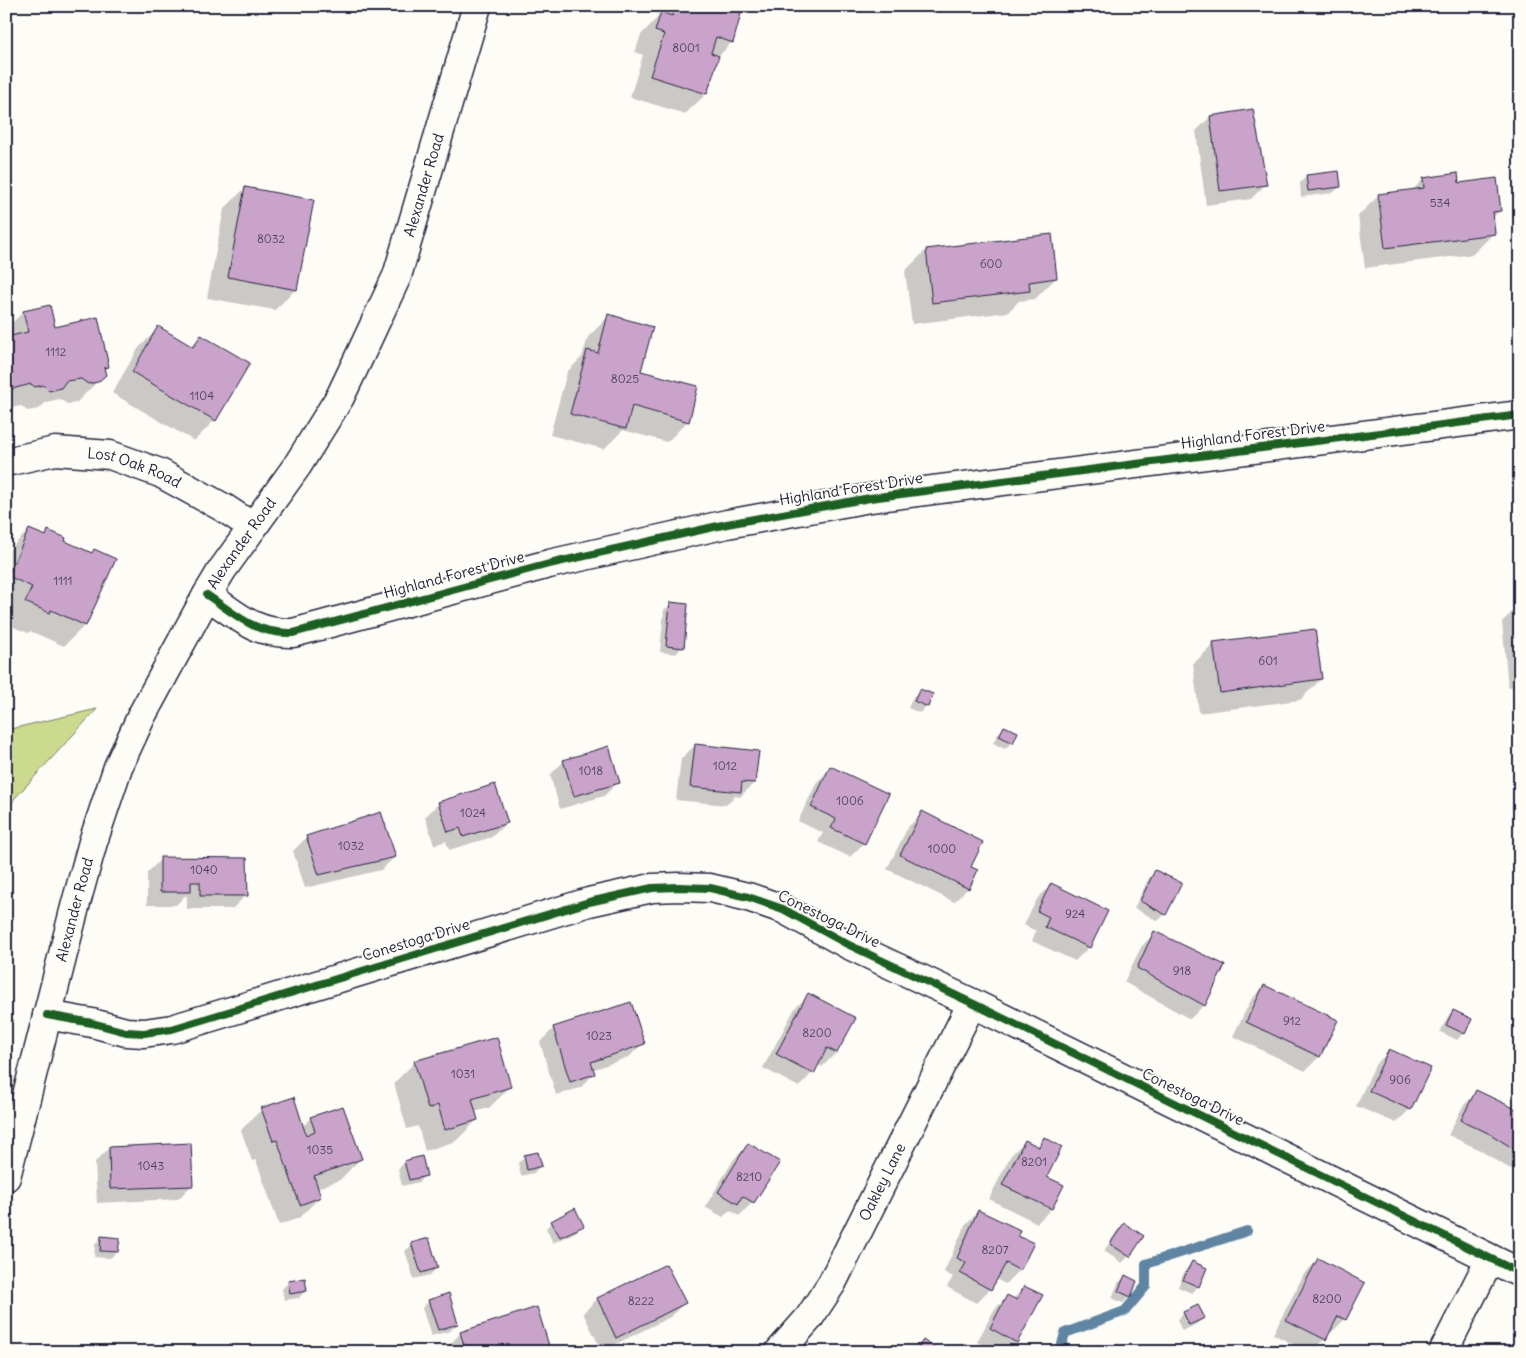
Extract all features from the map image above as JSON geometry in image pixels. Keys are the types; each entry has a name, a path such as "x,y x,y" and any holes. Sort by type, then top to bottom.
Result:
{"street":[{"name":"Alexander Road","path":"6,1177 76,903 93,842 118,767 142,715 222,570 297,466 340,397 397,276 478,6"},
{"name":"Highland Forest Drive","path":"207,595 255,628 276,633 293,633 549,564 727,524 851,502 1520,415"},
{"name":"Lost Oak Road","path":"6,462 55,451 110,455 160,473 224,508 253,527"},
{"name":"Conestoga Drive","path":"47,1015 92,1023 126,1032 144,1033 172,1029 589,902 652,888 679,886 710,888 748,897 783,909 847,944 972,1003 1520,1273"},
{"name":"Oakley Lane","path":"779,1352 809,1318 832,1283 972,1003"},
{"path":"1443,1352 1490,1259"}],"green space":[{"path":"97,709 14,799 6,822 6,730"}],"building":[{"path":"675,6 743,6 733,43 716,37 711,53 719,56 707,94 650,76 664,34 655,31 661,12 672,16"},
{"path":"1253,109 1267,185 1220,191 1210,116"},
{"path":"1339,171 1341,187 1308,191 1306,175"},
{"path":"1458,173 1459,183 1497,178 1501,211 1493,212 1495,234 1385,248 1378,194 1424,188 1423,178"},
{"path":"245,187 314,200 297,290 228,277"},
{"path":"1052,234 1057,278 1029,282 1030,291 932,303 926,249"},
{"path":"50,305 55,327 98,317 109,367 104,368 106,375 98,382 88,384 81,379 66,381 61,388 49,391 43,385 35,387 31,384 8,390 6,382 6,337 28,332 23,311"},
{"path":"608,314 653,327 641,371 698,386 689,422 632,406 626,429 570,414 587,350 598,353"},
{"path":"158,326 193,347 201,335 250,363 216,421 132,372"},
{"path":"29,529 46,536 48,530 66,538 65,541 92,553 94,549 116,559 86,626 51,610 50,613 25,602 32,587 8,576"},
{"path":"670,602 688,604 684,648 666,646"},
{"path":"1315,629 1322,679 1220,693 1213,642"},
{"path":"920,689 933,694 928,707 914,701"},
{"path":"1004,726 1018,732 1013,743 999,736"},
{"path":"695,744 759,751 755,783 742,782 741,792 690,787"},
{"path":"609,746 620,783 574,796 563,760"},
{"path":"830,766 889,794 865,844 831,828 836,819 811,807"},
{"path":"495,784 508,823 463,837 460,828 448,832 438,802"},
{"path":"922,811 983,842 971,867 978,870 969,889 900,855"},
{"path":"381,812 396,857 319,875 306,836"},
{"path":"160,857 247,858 248,896 200,896 200,882 191,882 191,892 160,892"},
{"path":"1155,870 1182,883 1166,915 1140,901"},
{"path":"1051,883 1108,911 1090,948 1045,927 1049,917 1037,911"},
{"path":"1154,931 1225,965 1205,1006 1137,968"},
{"path":"1264,985 1338,1020 1320,1057 1246,1022"},
{"path":"808,993 856,1018 837,1053 827,1048 814,1074 776,1054"},
{"path":"631,1002 645,1044 591,1062 595,1074 570,1082 553,1027"},
{"path":"1453,1010 1472,1019 1465,1034 1446,1025"},
{"path":"497,1037 511,1087 472,1099 478,1120 445,1130 438,1105 428,1109 414,1061"},
{"path":"1389,1049 1431,1068 1411,1110 1369,1091"},
{"path":"1476,1090 1520,1111 1520,1153 1492,1135 1461,1120"},
{"path":"294,1097 306,1135 315,1131 310,1117 343,1106 362,1159 314,1176 321,1197 300,1205 277,1140 273,1141 261,1108"},
{"path":"1044,1137 1062,1147 1047,1177 1064,1185 1052,1209 1002,1185 1025,1140 1039,1147"},
{"path":"191,1143 193,1186 110,1189 109,1147"},
{"path":"748,1143 780,1162 754,1203 742,1196 738,1204 718,1192"},
{"path":"538,1152 542,1166 527,1170 524,1155"},
{"path":"422,1156 427,1176 409,1180 404,1161"},
{"path":"575,1208 584,1226 560,1237 551,1221"},
{"path":"978,1210 1020,1230 1018,1236 1034,1243 1020,1271 1006,1263 991,1290 960,1273 966,1263 957,1258"},
{"path":"1124,1223 1144,1236 1130,1257 1110,1244"},
{"path":"101,1236 120,1238 118,1252 100,1251"},
{"path":"429,1238 438,1268 421,1273 411,1243"},
{"path":"1318,1258 1365,1283 1346,1320 1338,1316 1326,1340 1286,1320"},
{"path":"1192,1261 1207,1268 1199,1287 1183,1280"},
{"path":"666,1264 686,1303 616,1338 597,1298"},
{"path":"1125,1275 1137,1281 1131,1297 1118,1291"},
{"path":"305,1278 307,1291 290,1294 288,1281"},
{"path":"1024,1286 1043,1295 1017,1343 990,1328 1007,1295 1017,1300"},
{"path":"449,1293 458,1324 438,1330 428,1300"},
{"path":"1198,1305 1205,1318 1189,1325 1183,1312"},
{"path":"537,1307 551,1352 466,1352 460,1332"},
{"path":"923,1340 941,1352 915,1352"}],"waterway":[{"path":"1060,1352 1065,1333 1125,1311 1146,1286 1146,1264 1247,1231"}],"cycle path":[{"path":"207,595 238,617 257,627 279,633 293,633 549,564 727,524 870,498 1520,415"},
{"path":"47,1015 92,1023 126,1032 144,1033 172,1029 589,902 652,888 710,888 748,897 783,909 847,944 972,1003 1520,1273"}]}
